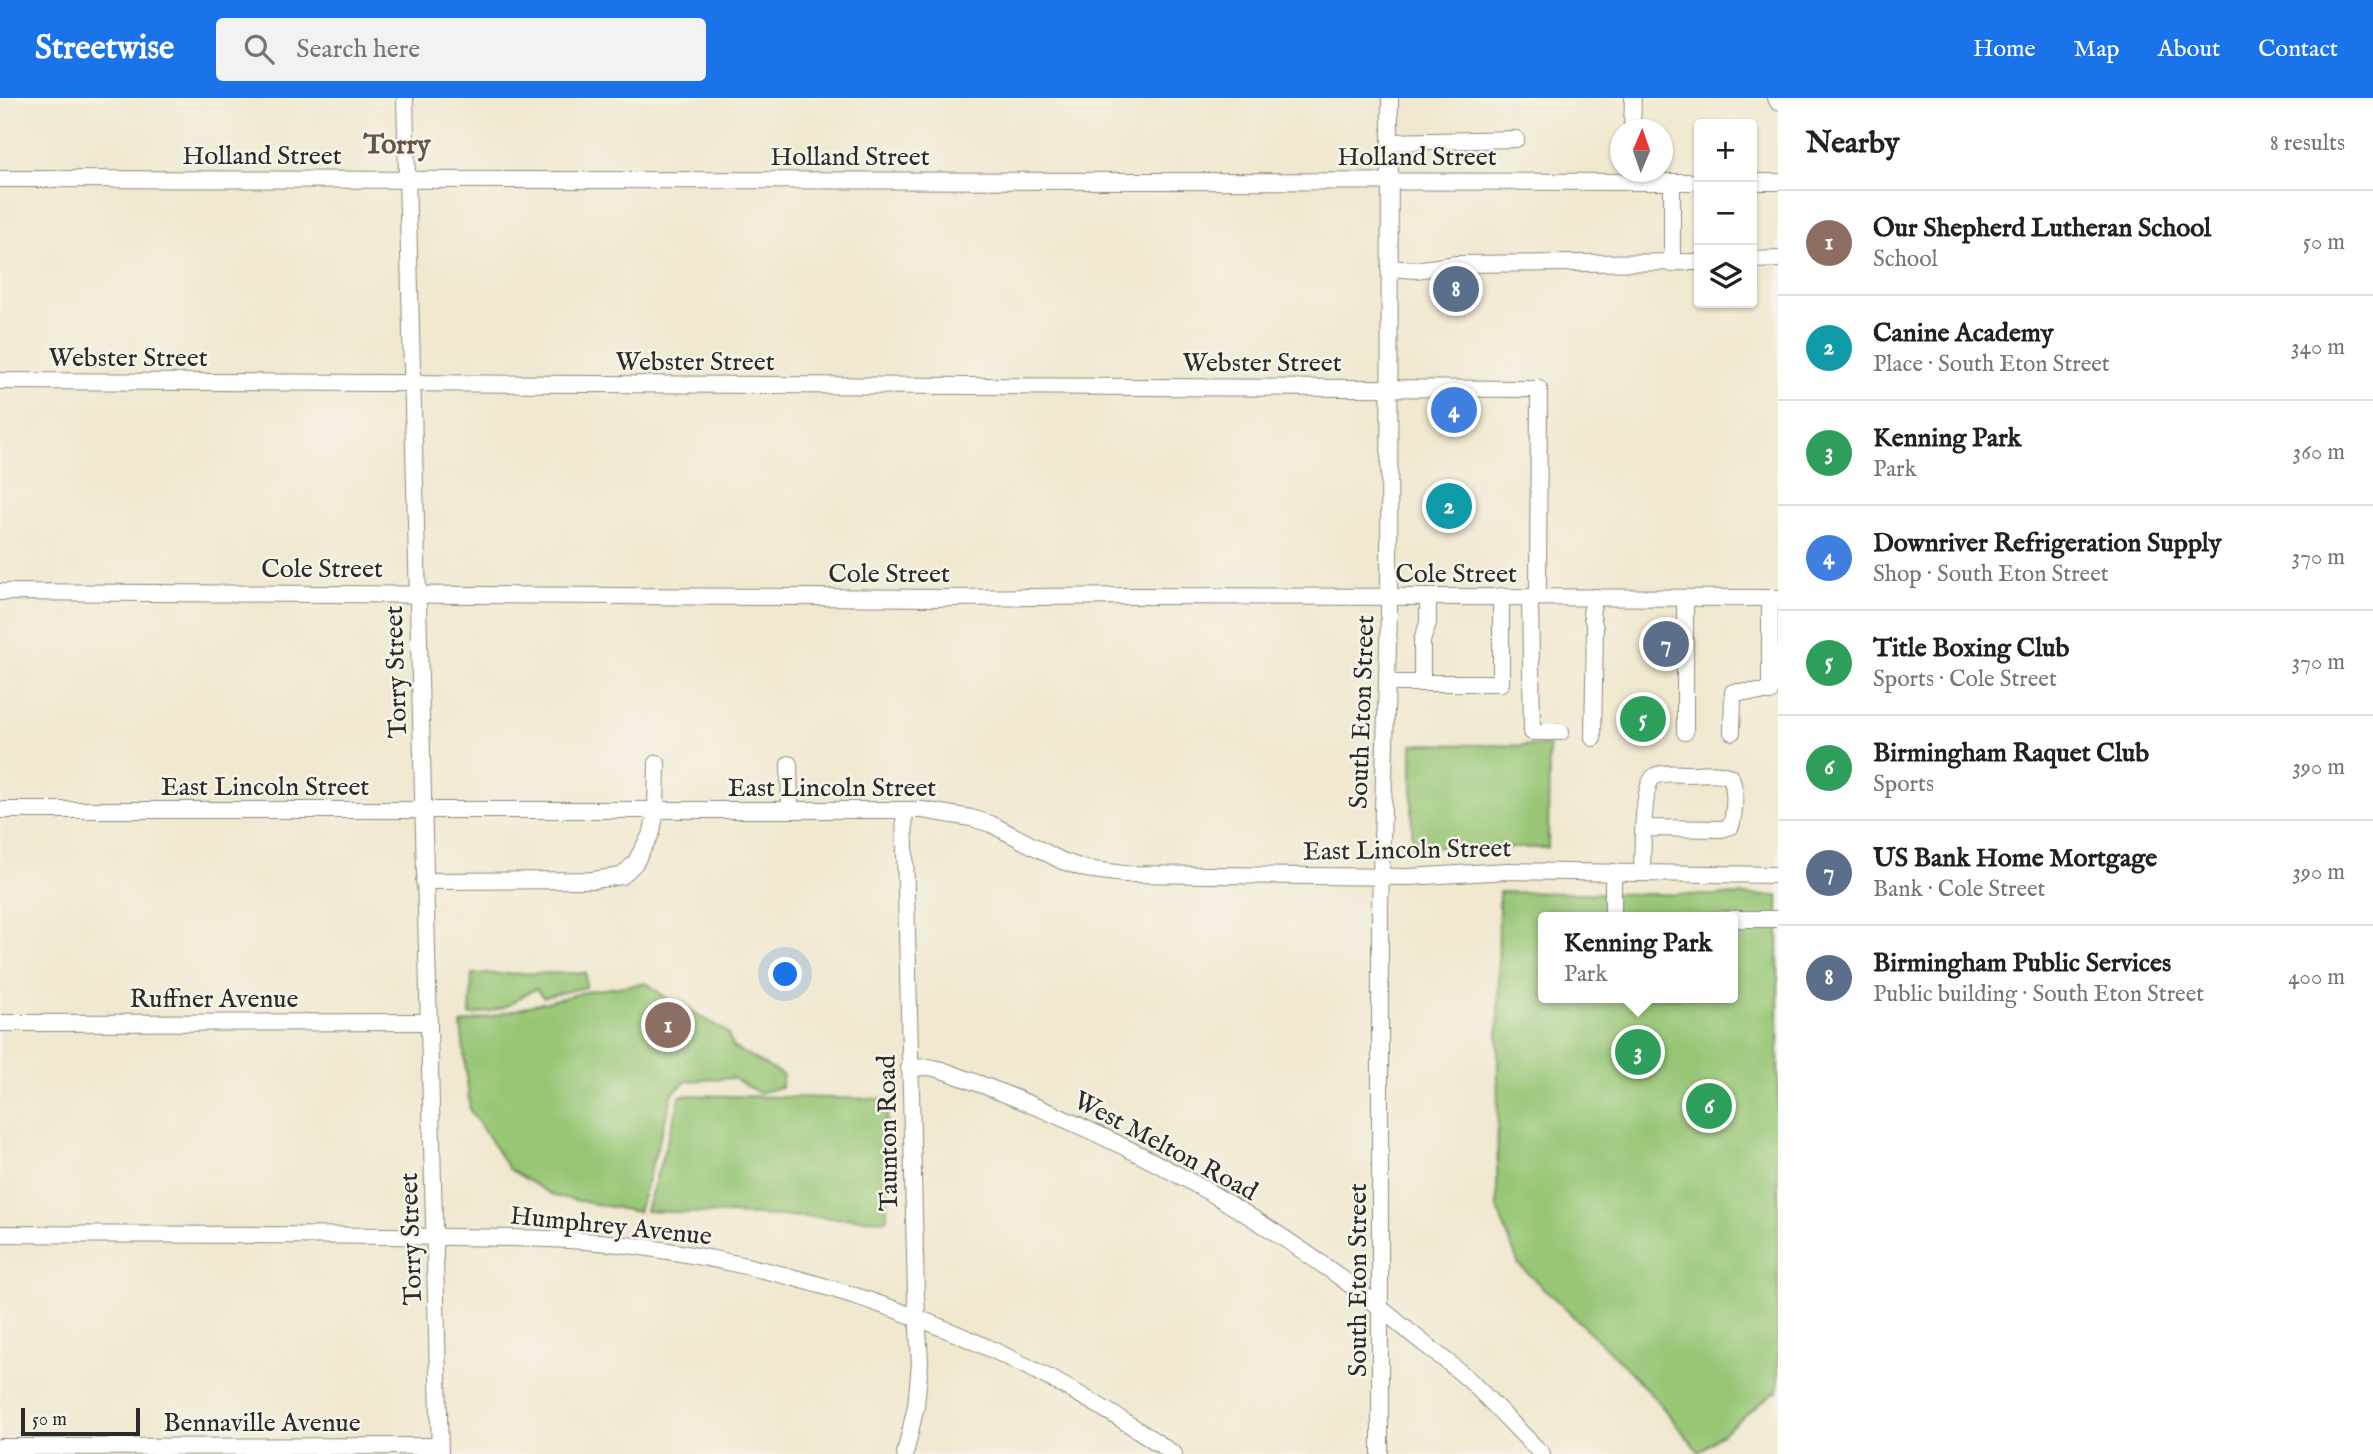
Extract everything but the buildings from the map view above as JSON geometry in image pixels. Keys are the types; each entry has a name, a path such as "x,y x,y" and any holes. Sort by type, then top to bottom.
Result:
{"street":[{"name":"Torry Street","path":"405,98 439,1450"},
{"name":"South Eton Street","path":"1380,1454 1381,877 1389,597 1390,98"},
{"path":"1632,119 1633,98"},
{"path":"1390,142 1516,139"},
{"name":"Holland Street","path":"0,179 1389,181 1610,176"},
{"path":"1672,182 1672,264"},
{"name":"Holland Street","path":"1673,182 1694,182"},
{"path":"1757,182 1778,182"},
{"path":"1757,260 1778,258"},
{"path":"1389,268 1416,270 1457,264 1694,262"},
{"name":"Webster Street","path":"0,381 1539,389 1534,597"},
{"name":"Cole Street","path":"0,592 932,598 1774,598"},
{"path":"1422,683 1422,641 1428,623 1428,597"},
{"path":"1387,683 1501,683 1501,597"},
{"path":"1534,597 1532,732 1561,732"},
{"path":"1593,738 1595,628 1591,613 1595,597"},
{"path":"1685,598 1685,732"},
{"path":"1732,732 1733,692 1770,692 1774,598"},
{"path":"424,881 593,880 622,876 635,863 652,832 656,811 657,763"},
{"path":"789,764 790,810"},
{"path":"1642,873 1644,828 1647,786 1652,778 1658,775 1703,774 1723,774 1731,777 1731,826 1722,829 1644,828"},
{"name":"East Lincoln Street","path":"0,810 904,810 948,812 991,824 1062,861 1104,872 1381,877 1507,871 1778,875"},
{"name":"Taunton Road","path":"904,810 909,1068 920,1363 916,1406 905,1454"},
{"path":"1613,872 1613,912"},
{"path":"1738,919 1778,919"},
{"name":"Ruffner Avenue","path":"0,1023 427,1022"},
{"name":"West Melton Road","path":"909,1068 929,1067 1030,1104 1125,1146 1239,1209 1292,1243 1381,1308 1466,1378 1542,1454"},
{"name":"Humphrey Avenue","path":"0,1234 434,1236 573,1241 683,1253 792,1276 897,1308 1059,1382 1174,1454"},
{"name":"Bennaville Avenue","path":"0,1447 439,1450"}],"green space":[{"path":"1412,744 1549,746 1548,848 1412,847"},
{"path":"1499,892 1778,896 1778,1393 1776,1391 1699,1452 1660,1404 1618,1359 1519,1265 1497,1208"},
{"path":"586,973 586,987 543,997 536,989 501,1008 470,1015 472,974"},
{"path":"647,983 683,1011 684,1006 728,1033 733,1047 783,1075 781,1087 759,1093 733,1078 687,1081 673,1093 638,1212 554,1196 509,1169 470,1110 461,1024 589,991"},
{"path":"681,1095 887,1099 887,1220 646,1211"}],"place":[{"name":"Birmingham Public Services","path":"1456,289"},
{"name":"Downriver Refrigeration Supply","path":"1454,410"},
{"name":"Canine Academy","path":"1449,506"},
{"name":"US Bank Home Mortgage","path":"1666,644"},
{"name":"Title Boxing Club","path":"1643,719"},
{"name":"Our Shepherd Lutheran School","path":"668,1025"},
{"name":"Kenning Park","path":"1638,1052"},
{"name":"Birmingham Raquet Club","path":"1709,1106"}],"district":[{"name":"Torry","path":"397,143"}]}
